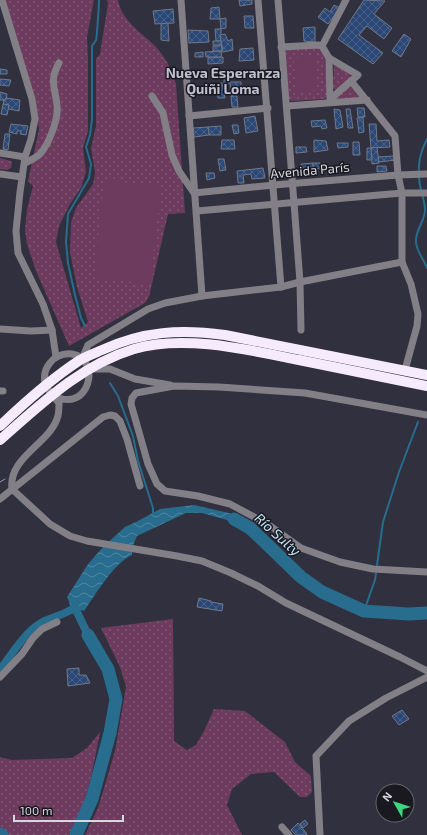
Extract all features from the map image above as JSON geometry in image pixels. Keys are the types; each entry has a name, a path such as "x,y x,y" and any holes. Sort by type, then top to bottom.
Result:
{"highway":[{"path":"0,426 46,385 82,359 112,346 141,336 170,332 204,332 260,341 427,375"},
{"path":"0,440 52,395 88,369 121,354 146,346 169,343 201,344 240,349 427,386"}],"street":[{"path":"2,0 32,99 35,119 25,157 22,177 16,231 18,253 40,298 52,330 56,357"},
{"path":"181,0 202,296"},
{"path":"258,0 268,108 281,287"},
{"path":"278,0 300,282 301,330"},
{"path":"322,46 346,0"},
{"path":"281,47 322,46"},
{"path":"322,46 328,58 330,102"},
{"path":"328,58 358,75 335,95 330,102"},
{"path":"25,157 27,162 40,155 49,138 56,119 58,106 53,85 54,73 59,64"},
{"path":"351,81 395,136 398,175 402,193 402,262 411,284 418,314 418,326 405,370"},
{"path":"152,96 163,114 172,155 179,171 194,193"},
{"path":"287,106 367,100"},
{"path":"189,116 268,108"},
{"path":"0,153 25,157"},
{"path":"0,174 22,177"},
{"name":"Avenida París","path":"194,193 293,183 425,174"},
{"path":"197,211 402,193 426,193"},
{"path":"82,359 88,345 148,309 165,303 202,296 281,287 402,262"},
{"path":"0,329 31,331 52,330"},
{"path":"52,395 59,399 66,400 80,396 85,391 89,377 88,369 82,359 75,354 56,357 50,362 46,370 44,378 46,385 52,395 59,403 58,418 52,428 33,447 14,472 12,483 12,489 50,524 70,536 86,541 202,562 231,573 258,586 286,603 427,671"},
{"path":"88,369 110,369 135,379 174,386"},
{"path":"427,415 306,393 220,387 174,386 136,393 130,404 148,464 157,484 165,491 198,496 230,504 269,525 301,548 340,562 373,569 427,572"},
{"path":"0,499 103,417 110,415 115,416 120,420 140,486"},
{"path":"0,677 22,654 33,638 42,629 57,622"},
{"path":"320,835 316,756 348,721 386,698 427,677"},
{"path":"282,827 289,835"}],"shaded area":[{"path":"5,0 94,0 87,37 88,131 83,148 86,172 81,188 70,204 59,226 56,242 81,328 88,322 77,287 70,252 71,222 76,208 93,184 95,173 91,148 96,126 96,59 100,54 108,3 107,0 118,0 123,14 162,54 170,68 176,84 185,213 168,214 149,297 145,303 69,346 36,271 27,244 25,230 27,209 33,186 28,181 39,129 34,94"},
{"path":"314,46 321,49 325,56 327,96 325,99 291,101 289,99 285,50"},
{"path":"315,57 317,90 295,92 294,58"},
{"path":"334,64 350,74 351,77 336,90 333,88"},
{"path":"350,86 360,98 336,99 336,97"},
{"path":"0,158 11,161 11,168 7,170 0,169"},
{"path":"104,180 161,186 150,284 94,278"},
{"path":"173,619 174,741 187,750 196,745 214,709 245,711 285,742 295,762 311,776 312,792 307,797 300,797 274,772 251,774 232,789 227,805 242,835 85,835 98,808 115,751 126,687 120,667 101,628"},
{"path":"100,732 89,785 81,811 69,835 9,835 0,830 0,757 12,760 72,758 87,748"}],"water":[{"name":"Río Sulty","path":"194,505 229,513 251,524 245,532 227,520 202,513 186,513 137,536 132,548 132,555 125,559 112,572 84,611 81,610 72,614 69,610 71,607 67,597 88,564 104,546 125,527 160,509"}],"building":[{"path":"239,0 252,0 252,4 240,6"},
{"path":"364,0 385,1 374,14 392,28 384,39 367,26 359,35 383,53 373,64 338,39"},
{"path":"334,5 340,8 328,24 318,17 325,8 330,12"},
{"path":"219,7 220,19 210,19 211,8"},
{"path":"173,9 174,23 155,24 153,11"},
{"path":"244,16 253,16 254,28 245,28"},
{"path":"226,18 226,28 221,29 220,19"},
{"path":"168,23 169,41 161,40 161,24"},
{"path":"315,27 315,42 304,41 303,28"},
{"path":"215,29 221,29 221,41 216,41"},
{"path":"188,30 208,31 209,42 189,43"},
{"path":"225,34 228,41 232,39 233,50 223,52 220,35"},
{"path":"404,34 411,39 401,57 392,51"},
{"path":"213,41 221,41 222,51 213,51 213,46 220,45 213,45"},
{"path":"253,48 254,60 239,61 240,49"},
{"path":"222,51 221,57 206,57 205,52"},
{"path":"203,52 203,57 195,57 195,53"},
{"path":"223,57 223,63 208,64 208,58"},
{"path":"0,69 7,70 7,74 0,74"},
{"path":"230,71 230,83 224,84 224,72"},
{"path":"0,79 11,80 9,86 0,85"},
{"path":"230,82 241,82 241,88 237,89 237,94 231,95"},
{"path":"222,83 225,98 218,98 217,84"},
{"path":"0,92 7,94 6,100 0,100"},
{"path":"231,96 237,96 238,107 232,107"},
{"path":"6,98 20,100 19,111 8,109 9,105 3,104"},
{"path":"3,104 9,105 7,115 1,114"},
{"path":"357,108 364,108 365,117 358,117"},
{"path":"334,109 340,110 343,127 336,129"},
{"path":"346,109 350,109 353,128 348,128"},
{"path":"255,116 258,131 246,133 244,118"},
{"path":"363,117 364,132 359,133 357,118"},
{"path":"325,120 327,128 322,129 321,126 312,127 311,121"},
{"path":"11,124 28,126 26,135 20,134 21,131 17,131 17,134 9,132"},
{"path":"369,124 376,124 377,141 389,140 390,147 371,148"},
{"path":"232,125 238,125 239,133 234,134"},
{"path":"221,126 221,135 209,135 208,127"},
{"path":"208,127 209,135 194,137 193,128"},
{"path":"5,134 10,134 8,150 3,149"},
{"path":"222,140 234,140 235,149 221,149"},
{"path":"314,140 326,141 328,150 314,152"},
{"path":"353,142 359,142 360,155 353,155"},
{"path":"337,143 348,143 348,147 338,148"},
{"path":"296,147 306,147 307,152 296,153"},
{"path":"377,147 379,163 372,164 371,148"},
{"path":"367,148 371,148 372,160 367,160"},
{"path":"394,156 396,160 379,162 378,157"},
{"path":"218,159 224,159 226,170 220,171"},
{"path":"313,163 313,168 302,170 301,164"},
{"path":"313,163 320,163 321,168 314,169"},
{"path":"377,166 386,166 387,171 377,172"},
{"path":"263,168 265,178 252,179 251,174 243,175 244,183 238,183 237,171"},
{"path":"206,173 214,173 215,178 207,180"},
{"path":"199,598 223,604 222,611 197,607"},
{"path":"79,668 79,675 86,675 90,683 68,686 67,669"},
{"path":"402,710 409,719 399,725 392,716"},
{"path":"305,820 308,824 303,828 300,824"},
{"path":"298,823 307,834 296,835 291,830"}],"waterway":[{"path":"85,326 81,318 75,295 68,263 66,242 68,214 89,178 91,164 86,147 90,135 92,119 92,46 96,40 99,0"},
{"path":"419,172 419,163 427,139"},
{"path":"419,177 425,214 416,236 416,244 427,268"},
{"path":"110,383 118,396 133,436 138,461 153,508 153,514"},
{"path":"377,565 383,522 399,472 418,422"},
{"name":"Río Sulty","path":"234,519 250,528 301,577 322,592 364,611 408,614 427,613"},
{"path":"364,611 376,573"},
{"path":"0,668 35,627 75,607"},
{"path":"77,612 88,635"},
{"path":"76,835 92,799 110,733 116,699 108,669 88,635"}],"tram line":[{"path":"0,482 5,479"}],"district":[{"name":"Nueva Esperanza Quiñi Loma","path":"223,80"}]}
